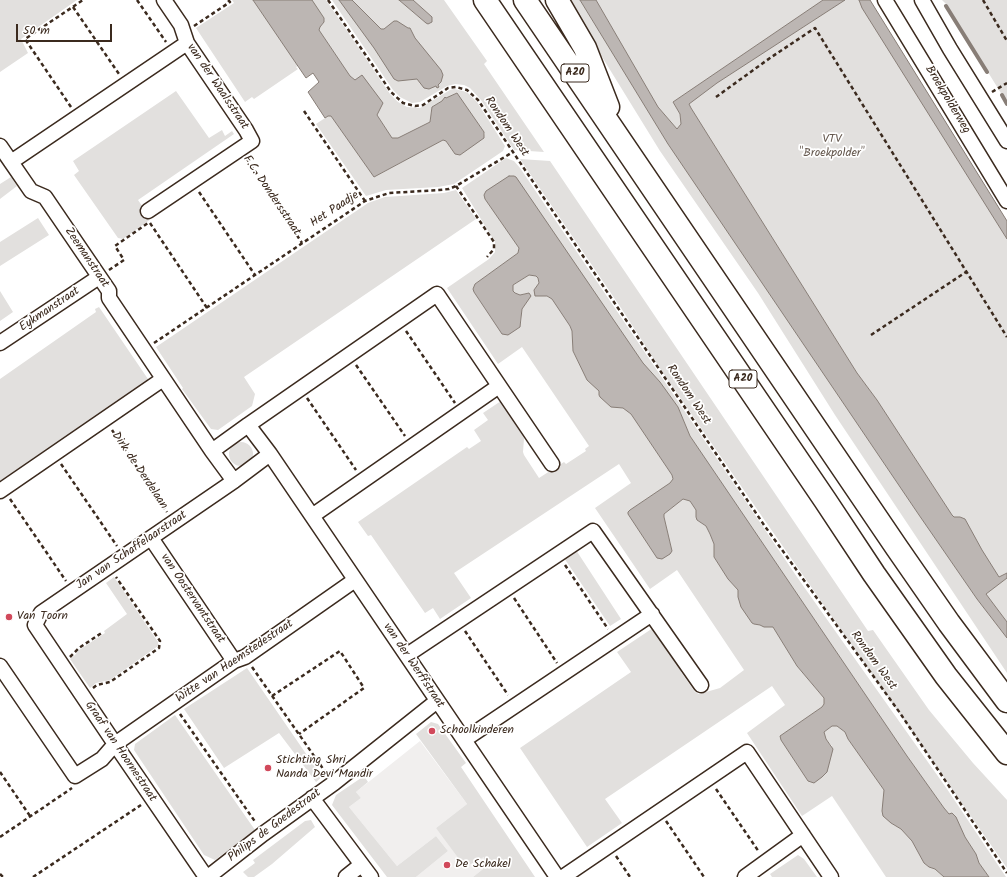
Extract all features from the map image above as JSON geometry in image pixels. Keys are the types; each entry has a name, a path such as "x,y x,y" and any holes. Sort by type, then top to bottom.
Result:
{"highway":[{"name":"A20","path":"485,0 874,574 946,676 1007,753"},
{"name":"A20","path":"525,0 897,548 949,623 1007,701"},
{"name":"A20","path":"557,0 585,48 624,146"}],"street":[{"name":"van der Waalsstraat","path":"164,0 181,25 186,38 252,141"},
{"name":"Broekpolderweg","path":"885,0 1007,201"},
{"path":"922,0 950,49 1007,141"},
{"path":"11,162 173,53 186,38"},
{"name":"F.C. Dondersstraat","path":"149,217 192,182 252,141"},
{"name":"Zeemanstraat","path":"0,146 31,191 45,197 100,277 109,291 109,298 163,379"},
{"name":"Eykmanstraat","path":"0,343 100,277"},
{"path":"212,451 300,388 437,294 552,464"},
{"path":"163,379 234,481 270,454"},
{"name":"Dirk de Derdelaan","path":"2,490 163,379"},
{"path":"312,516 499,386"},
{"name":"van der Werffstraat","path":"248,425 270,454 557,877"},
{"name":"Jan van Schaffelaarstraat","path":"35,625 41,613 234,481"},
{"path":"407,656 593,531 701,685"},
{"name":"van Oostervantstraat","path":"151,538 239,659"},
{"name":"Witte van Haemstedestraat","path":"75,776 102,759 115,744 355,580"},
{"path":"464,740 652,614"},
{"name":"Graaf van Hoornestraat","path":"35,625 151,798 207,877"},
{"path":"0,666 75,776"},
{"name":"Philips de Goedestraat","path":"207,877 263,834 334,783 437,702"},
{"path":"563,877 747,752 831,877"},
{"path":"312,798 371,877"},
{"path":"745,877 803,835"},
{"path":"346,877 361,865"}],"path":[{"path":"78,117 25,39 83,0"},
{"name":"van der Waalsstraat","path":"137,0 156,25 173,53"},
{"name":"van der Waalsstraat","path":"186,38 230,2 228,0"},
{"name":"Rondom West","path":"328,0 391,92 403,103 415,106 423,105 448,88 456,86 467,90 478,100 764,525 900,713 1007,873"},
{"path":"983,0 1007,41"},
{"path":"73,7 126,85"},
{"path":"716,97 815,28 1007,337"},
{"path":"1001,87 1007,83"},
{"path":"304,111 365,200"},
{"name":"F.C. Dondersstraat","path":"240,149 302,243"},
{"name":"Het Paadje","path":"144,350 365,200 389,193 439,190 456,186 513,152"},
{"path":"192,182 255,275"},
{"path":"456,186 494,242 494,249 487,257"},
{"path":"100,277 124,260 115,246 149,217 207,308"},
{"path":"871,335 966,272"},
{"path":"399,321 461,413"},
{"path":"349,354 412,447"},
{"path":"300,388 363,481"},
{"name":"Dirk de Derdelaan","path":"105,419 174,522"},
{"path":"54,454 124,556"},
{"path":"2,490 73,592"},
{"path":"558,554 615,639"},
{"path":"82,696 97,685 110,682 159,648 160,641 109,566"},
{"path":"508,588 564,673"},
{"path":"458,622 515,706"},
{"path":"61,664 79,648 103,632"},
{"path":"272,696 340,651 364,688 299,734"},
{"path":"239,659 272,696 334,783"},
{"path":"173,704 263,834"},
{"path":"0,772 30,816"},
{"path":"0,837 80,782 75,776"},
{"path":"708,778 767,862"},
{"path":"33,877 151,798"},
{"path":"660,812 704,877"},
{"path":"610,846 630,877"},
{"path":"0,874 3,877"}],"shaded area":[{"path":"253,0 312,0 324,18 324,22 319,30 350,76 355,80 362,75 383,103 377,115 392,138 398,138 430,122 432,107 442,101 445,97 446,98 457,93 484,132 484,138 460,155 455,154 446,141 443,140 374,177 331,116 325,118 308,92 319,82 313,73 306,78"},
{"path":"339,0 352,0 381,29 384,29 394,21 397,21 410,28 415,38 441,70 443,75 441,82 438,85 439,87 437,88 436,86 429,89 424,88 417,79 398,81 394,79 374,48"},
{"path":"399,0 413,0 432,17 432,22 428,24 426,23"},
{"path":"580,0 596,0 658,107 677,129 681,124 680,114 673,102 823,0 845,0 717,83 689,104 857,373 877,400 952,515 954,517 965,519 999,577 1007,573 1007,578 986,594 1007,622 1007,638 977,599 919,515 668,144"},
{"path":"859,0 870,0 1007,221 1007,239 862,8"},
{"path":"509,176 516,177 643,363 660,382 678,407 690,436 907,756 944,808 949,814 952,813 956,817 965,837 976,854 979,863 989,877 944,877 935,869 924,863 912,841 901,829 883,816 884,790 848,739 845,732 837,726 832,726 824,732 826,739 833,749 827,772 814,783 808,781 781,740 780,736 822,707 824,704 824,698 797,666 773,627 764,627 752,623 741,607 738,597 738,590 728,579 714,557 714,544 710,534 706,526 697,520 696,510 690,501 683,499 664,514 672,551 662,559 657,558 628,512 670,483 673,479 672,475 631,414 623,408 611,407 600,397 599,391 587,380 573,351 572,331 570,326 552,299 547,296 535,296 534,290 539,283 536,276 529,275 513,285 513,291 515,293 520,295 529,293 531,296 522,309 520,327 508,335 502,334 474,292 473,289 475,284 518,253 519,248 485,199 484,195 486,191"},
{"path":"420,741 467,804 436,828 476,860 484,857 483,869 473,877 416,877 448,851 436,836 397,866 349,807 361,798 356,792"}],"green space":[{"path":"0,0 77,0 21,39 28,53 0,72"},
{"path":"232,0 253,0 298,66 296,67 298,69 254,99 252,97 245,102 196,28 234,3"},
{"path":"312,0 326,0 390,94 398,102 407,107 420,108 450,90 454,89 468,93 477,102 505,146 503,151 454,184 438,187 386,190 366,196 316,124 328,116 331,116 374,177 443,140 446,141 455,154 460,155 485,134 457,93 446,98 445,97 442,101 432,107 430,122 398,138 392,138 355,80 350,76 319,30 324,22 324,18"},
{"path":"332,0 399,0 426,23 432,17 413,0 444,0 487,61 484,64 544,152 514,150 481,100 470,88 464,85 455,84 447,86 420,102 412,103 400,97 393,90"},
{"path":"567,0 580,0 668,144 919,515 977,599 1007,638 1007,673 835,415 758,293 660,151"},
{"path":"596,0 823,0 673,102 680,114 681,125 677,129 658,107"},
{"name":"VTV \"Broekpolder\"","path":"845,0 859,0 862,8 1007,239 1007,573 999,577 960,517 954,517 952,515 877,400 857,373 689,103 717,83"},
{"path":"942,0 1007,0 1007,103 946,4"},
{"path":"176,91 209,138 222,130 225,136 232,131 234,134 138,200 151,219 123,239 118,238 74,175 79,171 73,161"},
{"path":"506,158 514,161 520,168 797,577 947,789 1006,877 989,877 979,863 976,854 965,837 907,756 690,436 678,407 660,382 643,363 514,176 485,199 519,248 518,253 475,284 473,289 474,292 502,334 521,324 522,309 526,303 528,293 520,295 515,293 513,291 513,285 529,275 536,276 538,278 539,285 534,290 552,299 570,326 572,331 573,351 587,380 596,387 599,391 599,395 608,404 627,409 672,475 672,482 628,512 657,558 672,551 664,514 683,499 690,501 696,510 697,520 706,526 710,534 714,544 714,557 728,579 738,590 738,597 752,623 773,627 797,666 824,698 824,704 822,707 783,734 780,738 808,781 832,746 826,739 824,732 832,726 837,726 845,732 848,739 884,790 891,823 901,829 912,841 924,863 935,869 944,877 886,877 832,796 802,816 747,733 785,705 772,686 605,799 622,823 587,847 520,748 631,672 617,652 653,628 679,661 681,672 695,692 699,694 720,688 744,670 677,570 650,589 595,508 631,483 619,464 454,573 471,598 440,619 433,608 425,613 371,535 368,536 358,522 467,447 469,449 481,441 474,430 488,420 483,413 501,401 523,433 524,455 539,478 564,462 566,464 586,451 585,449 589,446 522,347 498,364 447,288 489,259 495,252 495,242 462,188"},
{"path":"520,159 550,161 868,631 873,630 929,710 973,763 1007,800 1007,868 659,367"},
{"path":"11,177 17,186 0,199 0,184"},
{"path":"456,190 476,219 244,377 255,394 252,406 218,430 211,429 182,389 183,388 156,347 368,203 385,197 444,193"},
{"path":"38,218 49,235 0,266 0,242"},
{"path":"0,291 13,312 0,321"},
{"path":"99,307 150,382 0,483 0,379 96,312 95,309"},
{"path":"241,442 250,445 253,454 250,463 241,466 232,463 229,454 232,445"},
{"path":"576,550 621,619 610,626 564,558"},
{"path":"114,577 158,642 158,646 110,680 96,683 90,688 70,659 79,650 105,633 104,631 127,614 106,583"},
{"path":"1007,578 1007,622 986,592"},
{"path":"247,668 322,777 316,782 279,733 224,768 184,709"},
{"path":"175,715 255,830 215,860 204,855 134,750 135,744"},
{"path":"431,722 438,724 466,763 461,767 535,877 473,877 483,869 484,857 465,867 436,828 467,804 416,734"},
{"path":"364,776 368,782 356,792 361,798 349,807 397,866 436,836 448,851 416,877 387,877 332,805 336,795"},
{"path":"311,820 315,827 272,864 254,877 248,877 243,872 255,863 253,860 305,821"},
{"path":"798,855 804,859 817,877 772,877 770,874"}],"waterway":[{"path":"946,6 987,72"},
{"path":"1002,95 1007,104"}],"place":[{"name":"Van Toorn","path":"9,617"},
{"name":"Schoolkinderen","path":"432,731"},
{"name":"Stichting Shri Nanda Devi Mandir","path":"268,768"},
{"name":"De Schakel","path":"447,865"}]}
